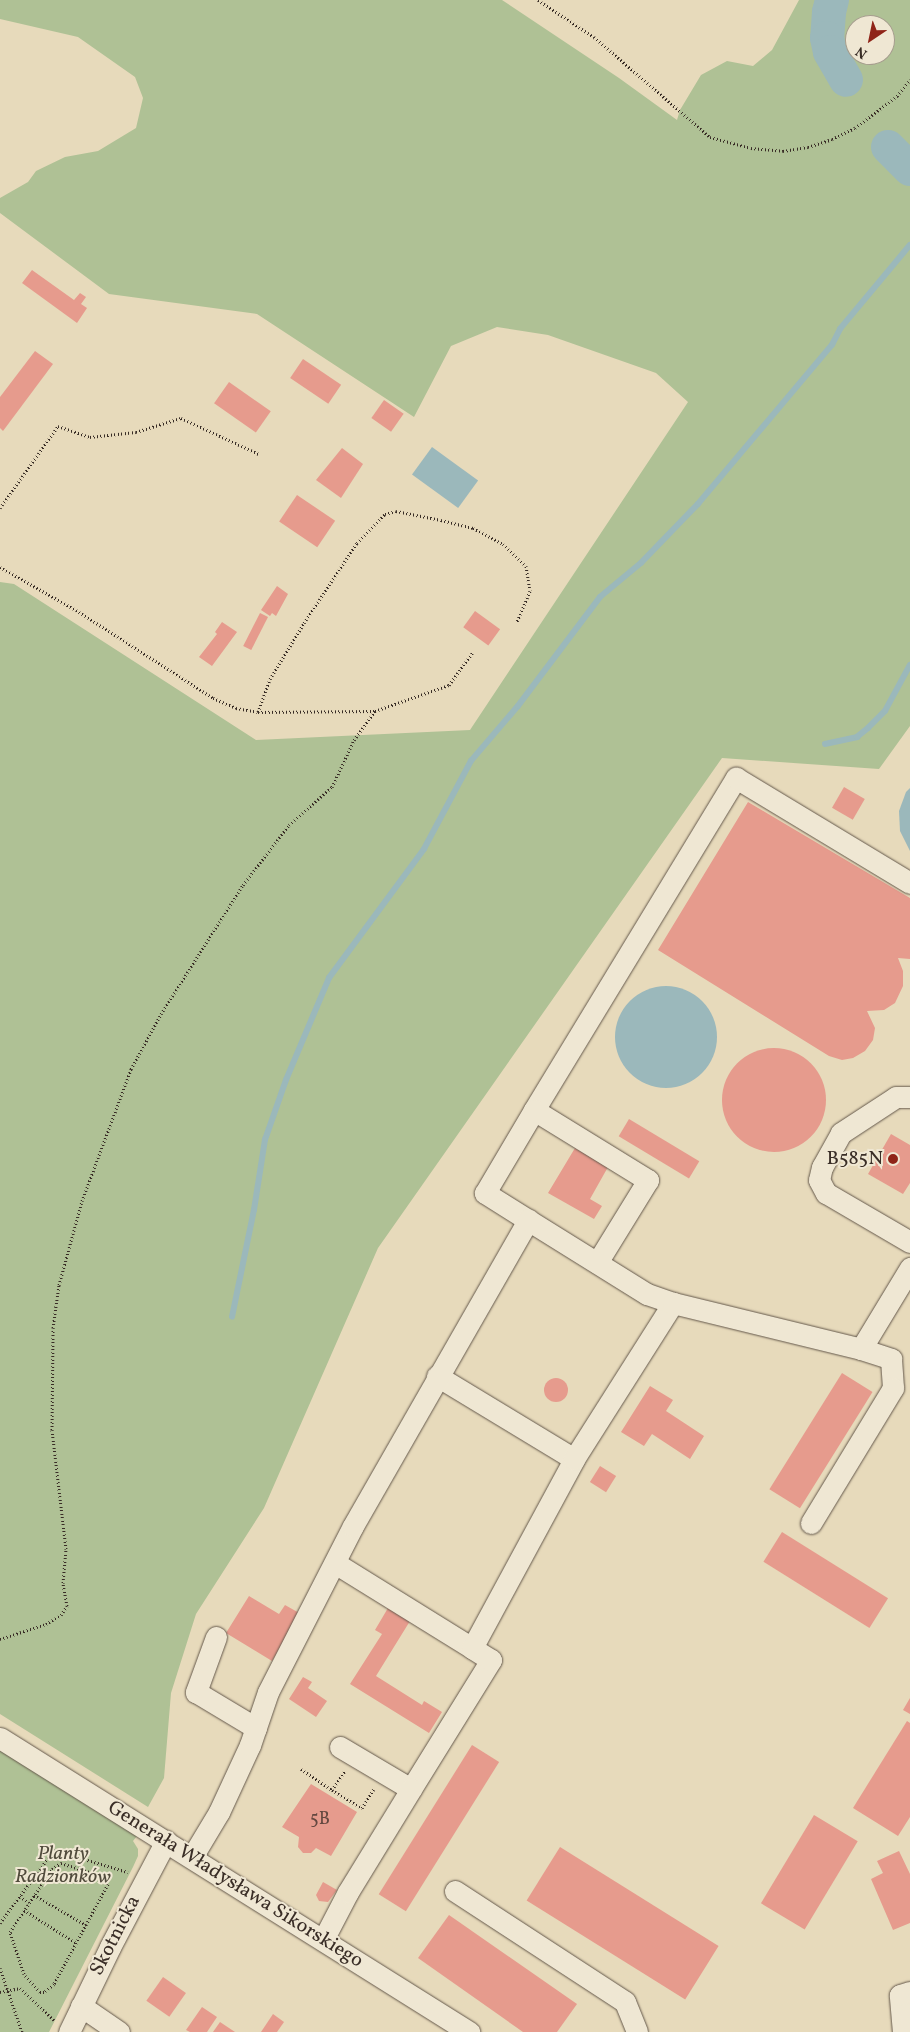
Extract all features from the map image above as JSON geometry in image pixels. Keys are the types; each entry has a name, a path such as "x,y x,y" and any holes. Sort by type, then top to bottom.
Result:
{"street":[{"path":"810,1523 893,1388 891,1359 861,1349 673,1304 647,1294 485,1193 736,778 910,883"},
{"path":"910,1098 896,1097 842,1133 822,1167 819,1180 826,1193 910,1242"},
{"path":"534,1110 648,1180 596,1263"},
{"path":"192,1857 219,1812 256,1728 268,1692 353,1526 437,1376 528,1220"},
{"path":"861,1349 910,1268"},
{"path":"472,1648 574,1460 673,1304"},
{"path":"437,1376 574,1460"},
{"path":"323,1940 348,1892 491,1660 335,1564"},
{"path":"216,1637 196,1692 256,1728"},
{"name":"Generała Władysława Sikorskiego","path":"0,1738 469,2032"},
{"path":"347,1752 411,1789"},
{"name":"Skotnicka","path":"63,2028 81,2006 166,1842"},
{"path":"455,1891 625,2002 637,2032"},
{"path":"903,2032 900,1995 910,1992"},
{"path":"81,2006 119,2032"}],"path":[{"path":"538,0 594,37 710,137 750,148 784,151 808,147 832,139 855,128 897,96 910,80"},
{"path":"0,508 58,426 90,437 136,432 181,418 259,454"},
{"path":"258,712 270,680 304,623 357,543 385,514 396,511 442,520 473,528 503,544 526,566 530,591 517,622"},
{"path":"0,567 76,610 213,698 236,708 258,712 375,711 449,685 473,652"},
{"path":"0,1639 46,1624 61,1615 67,1606 63,1583 66,1549 52,1430 53,1328 59,1285 82,1201 112,1116 131,1069 161,1014 243,885 289,825 332,787 354,740 375,711"},
{"path":"332,1790 347,1752"},
{"path":"300,1769 362,1808 384,1774"},
{"path":"0,1923 54,1850 134,1874"},
{"path":"58,1864 102,1876 108,1881 107,1887 52,1986 40,1992 24,1974 10,1932 34,1895 58,1864"},
{"path":"34,1895 86,1925"},
{"path":"20,1896 29,1902"},
{"path":"24,1910 76,1943"},
{"path":"0,1968 22,2032"},
{"path":"0,1992 20,1988 63,2028"}],"green space":[{"path":"0,0 502,0 619,78 677,120 680,110 701,75 727,61 753,66 772,50 799,0 910,0 910,726 879,769 722,758 378,1248 264,1508 196,1614 171,1693 164,1778 148,1807 0,1714 0,582 14,584 256,740 470,730 688,402 656,373 548,335 497,327 451,346 414,417 257,314 109,294 0,213 0,198 28,182 36,171 65,157 98,151 136,128 143,98 135,77 78,37 0,19"},
{"name":"Planty Radzionków","path":"0,1750 137,1836 133,1841 138,1849 138,1856 49,2032 0,2032"}],"water":[{"path":"432,447 478,481 458,508 412,475"},
{"path":"910,788 910,851 900,831 899,811 906,792"},
{"path":"666,986 676,987 695,994 709,1008 716,1027 716,1047 709,1066 695,1080 676,1087 666,1088 656,1087 637,1080 623,1066 616,1047 615,1037 616,1027 623,1008 637,994 656,987"}],"building":[{"path":"32,270 74,300 80,293 86,297 81,304 87,308 77,323 22,283"},
{"path":"35,351 53,364 3,431 0,428 0,397"},
{"path":"303,359 341,385 328,404 290,378"},
{"path":"229,382 271,411 256,433 214,403"},
{"path":"384,400 404,414 391,432 371,418"},
{"path":"342,448 363,464 341,498 316,480"},
{"path":"297,495 335,521 317,547 279,522"},
{"path":"277,586 288,594 276,616 272,613 270,616 261,610"},
{"path":"475,611 500,629 488,645 463,627"},
{"path":"260,613 268,617 251,650 243,646"},
{"path":"222,622 237,632 212,666 199,657 217,634 215,632"},
{"path":"844,787 865,799 853,820 832,808"},
{"path":"748,802 910,898 910,959 898,958 903,971 903,986 895,1003 884,1010 867,1011 875,1028 873,1040 865,1051 853,1058 842,1060 829,1056 658,950"},
{"path":"774,1048 794,1052 811,1063 822,1080 826,1100 822,1120 811,1137 794,1148 774,1152 754,1148 737,1137 726,1120 722,1100 726,1080 737,1063 754,1052"},
{"path":"629,1119 699,1161 689,1178 619,1136"},
{"name":"B585N","path":"891,1134 910,1145 910,1183 903,1194 868,1174"},
{"path":"575,1148 608,1167 590,1199 602,1206 594,1219 548,1193"},
{"path":"842,1373 873,1392 800,1508 769,1489"},
{"path":"556,1378 565,1381 568,1390 565,1399 556,1402 547,1399 544,1390 547,1381"},
{"path":"650,1386 673,1400 666,1411 704,1436 690,1459 652,1434 644,1446 621,1432"},
{"path":"600,1466 616,1476 606,1492 590,1482"},
{"path":"782,1532 888,1598 869,1628 763,1562"},
{"path":"249,1596 279,1614 285,1605 301,1614 272,1661 226,1633"},
{"path":"388,1608 410,1621 376,1676 422,1705 424,1701 442,1712 429,1733 350,1684 382,1634 375,1630"},
{"path":"303,1677 312,1682 308,1688 327,1701 316,1717 289,1699"},
{"path":"910,1698 910,1714 903,1710"},
{"path":"907,1721 910,1723 910,1817 898,1836 853,1808"},
{"path":"472,1745 499,1762 406,1911 379,1894"},
{"path":"311,1784 357,1812 331,1856 316,1848 311,1853 303,1853 298,1847 299,1837 282,1827"},
{"path":"814,1815 858,1841 805,1930 761,1903"},
{"path":"560,1847 719,1946 685,2000 527,1900"},
{"path":"899,1851 910,1874 910,1923 893,1930 871,1879 883,1873 877,1861"},
{"path":"323,1882 337,1890 328,1902 319,1901 316,1895"},
{"path":"449,1915 577,2004 557,2032 523,2032 418,1958"},
{"path":"163,1977 186,1993 169,2017 146,2001"},
{"path":"202,2007 217,2017 207,2032 190,2032 186,2030"},
{"path":"273,2014 284,2022 277,2032 261,2032"},
{"path":"220,2022 235,2032 213,2032"}],"waterway":[{"path":"832,0 827,38 830,52 846,80"},
{"path":"888,147 910,169"},
{"path":"232,1317 254,1210 265,1140 286,1080 329,978 424,849 471,761 518,706 600,597 641,563 698,504 832,345 840,329 910,245"},
{"path":"825,744 857,737 868,728 885,711 910,665"}],"place":[{"name":"B585N","path":"893,1159"}]}
